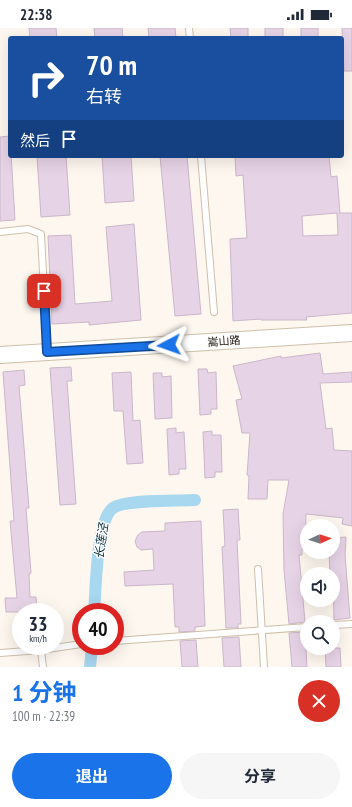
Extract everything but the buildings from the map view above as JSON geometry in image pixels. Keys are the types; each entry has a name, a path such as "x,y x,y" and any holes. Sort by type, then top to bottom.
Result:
{"street":[{"name":"嵩山路","path":"0,355 352,333"}],"lane":[{"path":"201,158 214,312"},
{"path":"0,232 28,229 41,234 47,352"},
{"path":"258,569 264,667"},
{"path":"340,625 352,624"},
{"path":"124,640 300,627"},
{"path":"0,652 12,651"},
{"path":"42,655 43,667"}],"waterway":[{"name":"长莲泾","path":"94,603 100,541 107,515 113,508 129,503 195,500"},
{"name":"长莲泾","path":"90,667 91,655"}],"route":[{"path":"44,291 47,352 169,345"}]}
